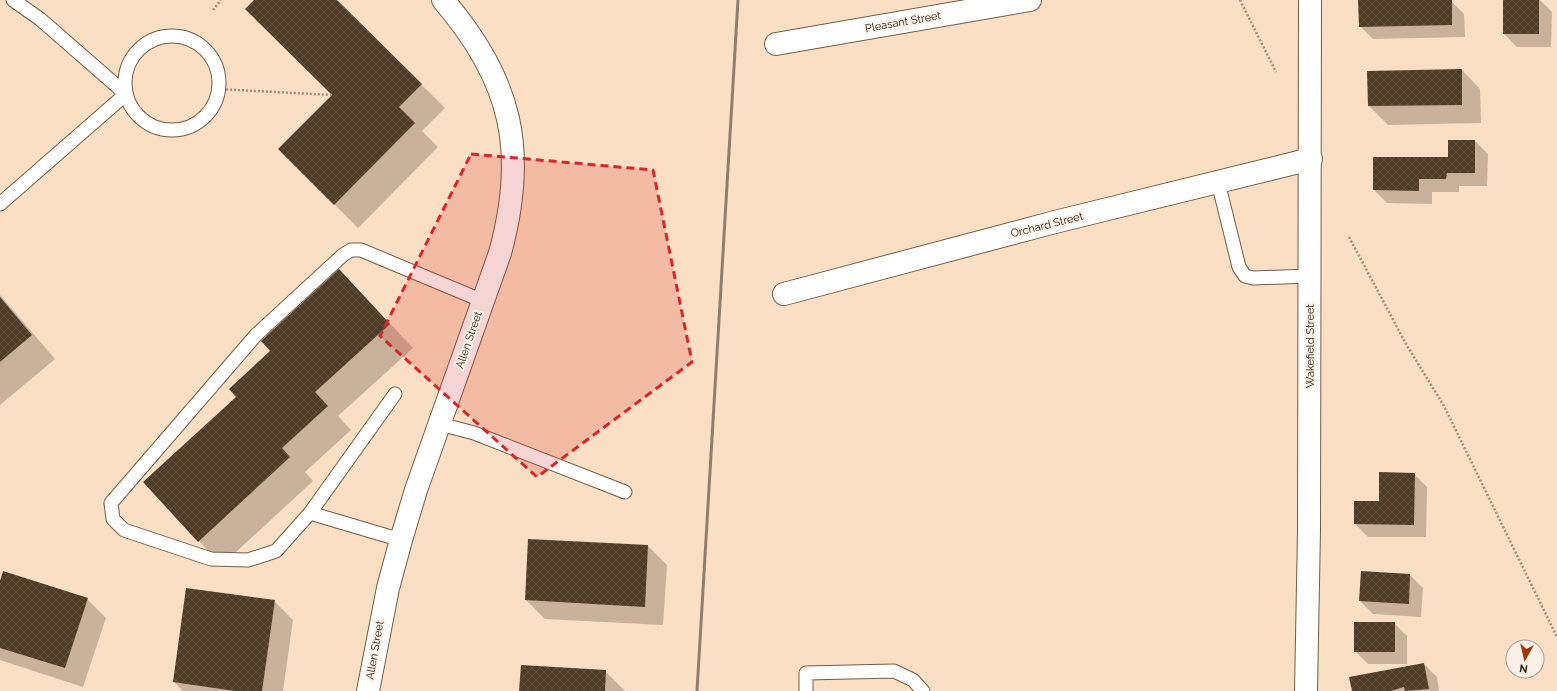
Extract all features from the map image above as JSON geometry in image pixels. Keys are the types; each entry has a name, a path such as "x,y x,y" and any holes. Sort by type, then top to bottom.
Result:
{"street":[{"name":"Allen Street","path":"368,691 385,602 401,540 416,490 500,253 509,222 512,203 514,156 509,121 499,85 481,51 443,0"},
{"name":"Pleasant Street","path":"776,44 1030,0"},
{"name":"Wakefield Street","path":"1306,691 1309,522 1311,159 1310,0"},
{"name":"Orchard Street","path":"784,294 1055,222 1311,159"}],"lane":[{"path":"0,204 126,94 126,75 131,60 142,47 159,38 176,36 192,40 206,51 215,64 219,84 216,100 207,115 194,124 185,128 168,130 152,126 144,121 133,109 126,94 40,19 13,0"},
{"path":"1218,182 1239,267 1245,276 1253,278 1310,276"},
{"path":"395,394 310,513 276,551 248,560 211,559 124,530 113,519 111,503 256,335 343,254 351,250 361,250 483,301"},
{"path":"440,424 474,433 626,492"},
{"path":"310,513 401,540"},
{"path":"806,691 806,673 894,671 913,680 923,691"}],"path":[{"path":"213,10 221,0"},
{"path":"1240,0 1276,72"},
{"path":"218,89 332,95"},
{"path":"1349,238 1406,344 1444,406 1557,637"}],"highlighted area":[{"path":"471,154 653,170 692,362 537,477 380,336"}],"building":[{"path":"254,0 337,0 422,84 399,107 415,123 334,205 278,149 332,95 245,9"},
{"path":"1358,0 1452,0 1452,25 1359,27"},
{"path":"1503,0 1539,0 1539,34 1503,34"},
{"path":"1462,69 1462,105 1368,106 1367,71"},
{"path":"1448,140 1475,140 1475,173 1447,173 1446,179 1419,179 1419,191 1373,190 1373,157 1448,157"},
{"path":"339,269 390,324 315,392 328,406 282,448 290,457 198,542 143,482 236,397 229,389 270,351 261,341"},
{"path":"0,297 32,335 0,362"},
{"path":"1379,472 1415,473 1414,525 1354,524 1354,501 1379,501"},
{"path":"528,539 648,545 645,607 525,600"},
{"path":"3,571 88,598 65,668 0,648 0,581"},
{"path":"1361,571 1410,574 1409,604 1359,601"},
{"path":"186,588 275,600 262,691 235,691 173,682"},
{"path":"1354,622 1395,622 1395,652 1354,652"},
{"path":"1424,663 1429,689 1405,691 1404,687 1391,691 1352,691 1349,677"},
{"path":"521,665 606,670 605,691 519,691"}],"railway":[{"path":"697,691 738,0"}]}
